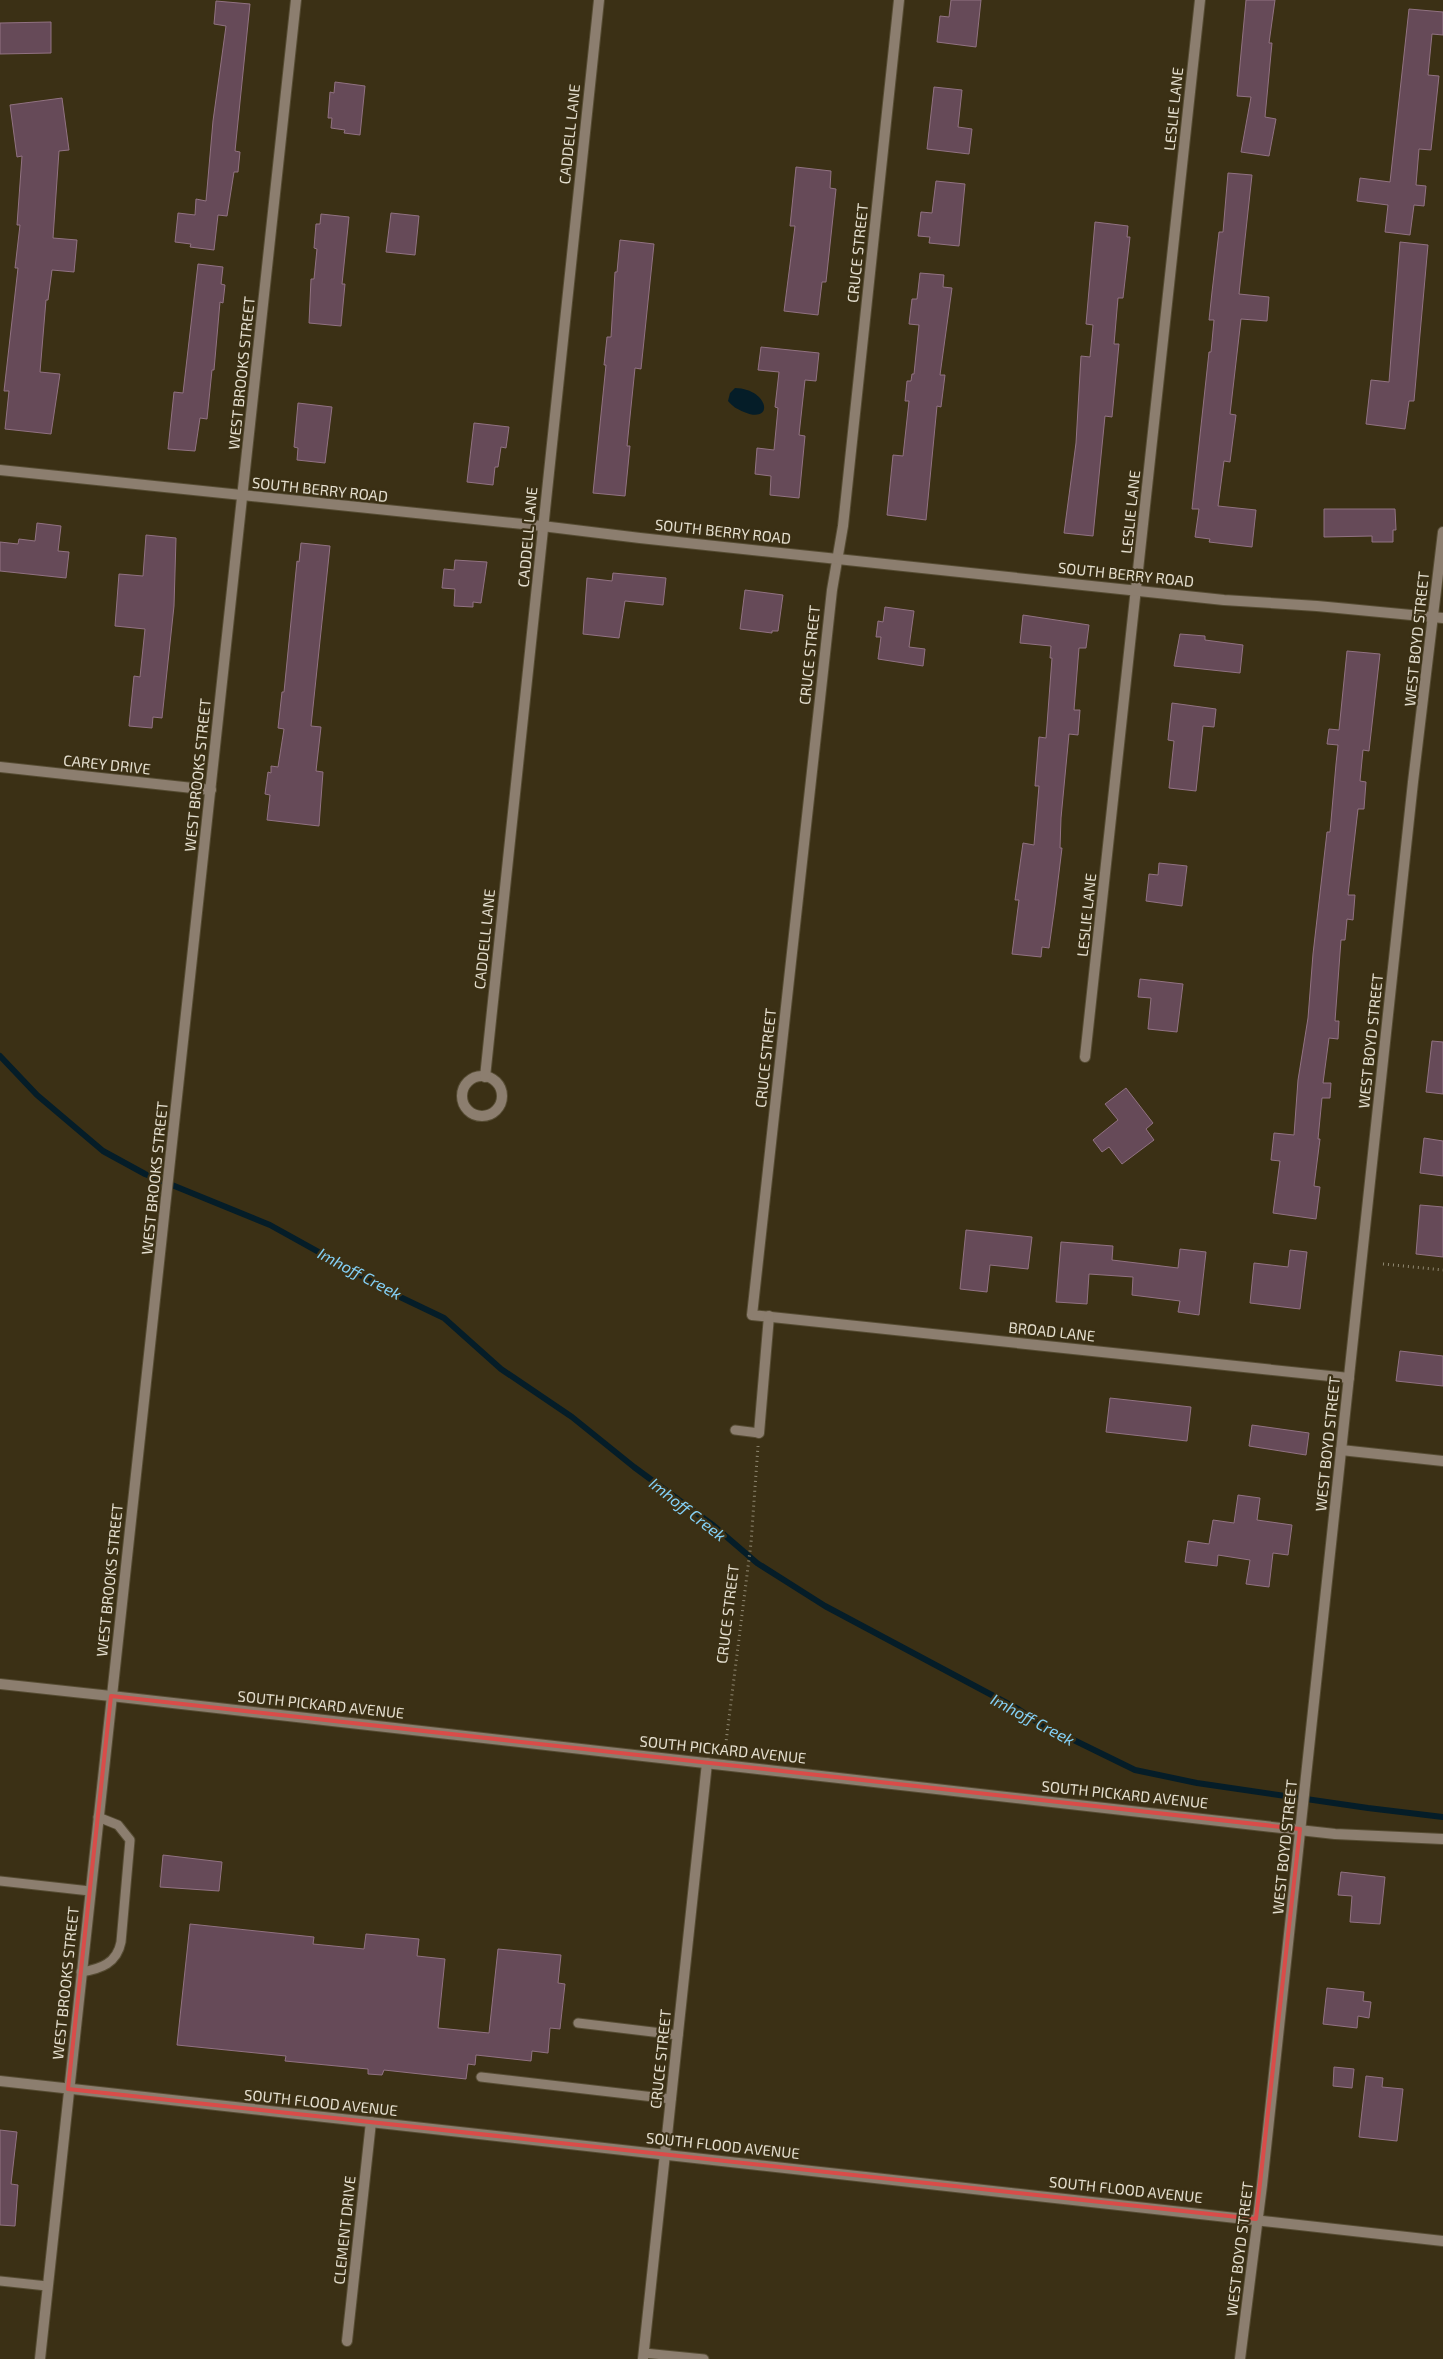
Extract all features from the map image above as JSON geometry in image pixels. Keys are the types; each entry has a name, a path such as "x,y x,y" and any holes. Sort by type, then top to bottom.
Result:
{"street":[{"name":"WEST BROOKS STREET","path":"40,2359 296,0"},
{"name":"CADDELL LANE","path":"485,1077 599,0"},
{"name":"CRUCE STREET","path":"752,1315 829,610 844,516 899,0"},
{"name":"LESLIE LANE","path":"1085,1057 1200,0"},
{"name":"SOUTH BERRY ROAD","path":"0,470 1136,590 1438,618"},
{"name":"WEST BOYD STREET","path":"1240,2359 1263,2175 1413,782 1438,618 1443,532"},
{"name":"CAREY DRIVE","path":"0,767 211,790"},
{"path":"485,1077 492,1078 498,1084 502,1099 496,1112 482,1117 469,1112 462,1098 466,1084 472,1079 485,1077"},
{"name":"BROAD LANE","path":"752,1315 1348,1378"},
{"path":"759,1433 769,1316"},
{"path":"1341,1450 1443,1461"},
{"name":"SOUTH PICKARD AVENUE","path":"0,1684 724,1765 1301,1824 1335,1834 1443,1839"},
{"name":"CRUCE STREET","path":"644,2356 707,1763"},
{"name":"SOUTH FLOOD AVENUE","path":"0,2081 1443,2241"},
{"name":"CLEMENT DRIVE","path":"347,2341 371,2122"}],"lane":[{"path":"735,1430 759,1433"},
{"path":"81,1972 95,1970 109,1962 119,1953 121,1942 130,1840 118,1825 98,1817"},
{"path":"0,1881 90,1891"},
{"path":"578,2023 678,2035"},
{"path":"481,2077 671,2099"},
{"path":"0,2281 47,2286"},
{"path":"644,2356 704,2359"}],"path":[{"path":"1383,1264 1443,1270"},
{"name":"CRUCE STREET","path":"724,1765 751,1543 759,1433"}],"highlighted area":[{"path":"111,1696 1300,1829 1256,2219 68,2089"}],"water":[{"path":"735,388 747,390 755,394 761,399 764,410 760,414 754,415 733,406 728,401 730,393"}],"building":[{"path":"951,0 981,0 976,47 937,42 940,16 949,17"},
{"path":"1246,0 1275,0 1269,43 1272,43 1265,117 1276,119 1269,156 1241,152 1251,97 1237,96"},
{"path":"216,1 250,4 235,151 240,152 238,172 234,172 227,216 218,215 214,250 190,247 191,244 175,242 178,213 195,215 196,199 206,201 213,121 226,26 214,24"},
{"path":"1409,9 1443,12 1443,35 1432,34 1428,75 1439,76 1431,150 1419,149 1416,185 1426,186 1424,206 1414,205 1410,235 1385,232 1388,205 1357,201 1360,178 1390,182"},
{"path":"51,22 51,53 0,54 0,23"},
{"path":"335,82 365,86 360,135 344,133 345,130 331,128 332,118 328,118 330,92 334,93"},
{"path":"934,87 962,90 958,127 972,129 969,154 927,149"},
{"path":"62,98 69,150 59,151 53,238 77,240 74,272 52,270 48,300 46,300 40,372 60,374 51,434 5,429 9,391 4,391 18,268 15,268 20,225 17,225 22,156 17,157 10,105"},
{"path":"796,167 831,171 830,188 836,189 826,282 822,282 818,315 784,311 795,226 790,226"},
{"path":"1228,173 1252,175 1239,294 1269,297 1267,321 1241,319 1230,414 1236,415 1230,462 1224,461 1218,506 1256,510 1252,547 1209,542 1210,539 1195,537 1199,509 1192,509 1214,320 1209,320 1212,292 1219,232 1223,232"},
{"path":"936,181 965,184 959,246 929,243 930,237 918,236 921,212 932,213"},
{"path":"391,213 419,216 415,255 386,252"},
{"path":"321,214 349,217 342,284 345,284 341,326 309,323 311,279 314,279 317,249 314,248 316,224 320,224"},
{"path":"1095,222 1128,226 1127,237 1130,237 1123,298 1118,298 1114,344 1119,344 1112,417 1105,416 1093,536 1064,533 1076,443 1081,356 1090,357 1093,325 1086,324"},
{"path":"620,240 654,244 641,369 635,368 627,446 630,446 625,496 593,493 606,365 604,365 607,337 611,337 615,272 617,272"},
{"path":"1400,242 1428,245 1414,401 1409,401 1405,429 1366,424 1371,380 1389,382"},
{"path":"198,264 223,267 221,284 225,285 223,303 220,302 214,370 212,370 207,419 200,418 195,451 168,449 174,392 183,393"},
{"path":"920,273 944,275 943,287 952,288 940,375 945,375 941,407 937,406 926,520 887,515 893,455 903,456 909,401 905,401 907,381 911,381 912,374 914,374 919,325 909,324 912,299 917,299"},
{"path":"761,347 819,353 816,381 805,380 799,435 805,436 799,498 770,495 771,476 755,474 757,448 774,450 778,408 775,407 779,372 758,370"},
{"path":"298,403 332,407 325,463 297,460 298,448 294,447"},
{"path":"474,423 509,427 506,448 501,447 498,467 495,467 493,485 467,482"},
{"path":"1324,509 1395,509 1396,530 1393,530 1393,542 1372,542 1372,536 1324,537"},
{"path":"37,523 61,526 58,551 69,552 66,578 0,571 0,542 18,544 19,539 35,541"},
{"path":"146,535 176,538 174,606 162,718 153,717 152,728 129,726 134,676 140,677 145,629 115,626 119,574 143,576"},
{"path":"301,543 330,546 311,726 321,727 316,771 323,772 319,826 267,820 270,795 265,794 268,772 271,773 271,766 278,767 284,729 278,728 282,692 284,692 297,561 299,562"},
{"path":"455,560 487,562 481,603 473,602 473,607 454,606 455,589 442,588 444,569 454,570"},
{"path":"613,573 666,578 663,605 625,601 619,638 583,634 587,578 612,581"},
{"path":"745,590 783,595 778,631 772,631 772,633 740,629"},
{"path":"885,607 914,611 909,647 925,649 923,666 878,659 881,637 876,637 878,621 883,622"},
{"path":"1023,615 1089,625 1086,648 1079,648 1074,710 1080,710 1078,735 1069,734 1061,818 1060,848 1062,848 1049,948 1042,947 1041,957 1012,954 1019,900 1015,900 1023,843 1034,845 1039,786 1035,786 1039,737 1046,738 1052,658 1050,658 1051,646 1020,643"},
{"path":"1180,634 1205,636 1205,640 1243,645 1240,673 1174,666"},
{"path":"1347,651 1380,654 1369,751 1363,750 1360,781 1366,782 1364,809 1358,809 1348,895 1355,895 1353,920 1347,919 1345,940 1341,940 1335,1021 1339,1021 1338,1039 1329,1038 1323,1083 1331,1083 1330,1098 1322,1098 1318,1139 1320,1139 1314,1186 1320,1187 1316,1219 1273,1213 1280,1161 1271,1160 1274,1133 1294,1135 1298,1080 1308,1018 1313,954 1327,832 1330,832 1338,745 1327,744 1329,729 1339,730"},
{"path":"1172,703 1216,709 1214,727 1203,726 1196,791 1169,788 1174,741 1168,740"},
{"path":"1159,863 1187,866 1182,906 1146,901 1149,874 1158,875"},
{"path":"1140,979 1183,984 1177,1032 1148,1029 1151,998 1138,997"},
{"path":"1432,1041 1443,1042 1443,1094 1426,1092"},
{"path":"1126,1088 1153,1123 1146,1129 1154,1140 1122,1164 1109,1147 1102,1152 1093,1140 1118,1120 1105,1104"},
{"path":"1424,1138 1443,1141 1443,1176 1420,1173"},
{"path":"1420,1205 1443,1207 1443,1257 1416,1254"},
{"path":"966,1230 1032,1237 1028,1269 990,1265 987,1292 960,1289"},
{"path":"1061,1242 1113,1246 1112,1260 1178,1268 1180,1249 1206,1252 1199,1315 1178,1312 1180,1301 1132,1295 1133,1277 1089,1274 1087,1304 1056,1302"},
{"path":"1290,1250 1307,1252 1300,1309 1250,1303 1254,1263 1288,1267"},
{"path":"1400,1351 1443,1356 1443,1386 1396,1381"},
{"path":"1110,1398 1191,1407 1187,1441 1106,1432"},
{"path":"1252,1425 1309,1433 1306,1455 1249,1446"},
{"path":"1238,1495 1260,1498 1257,1520 1292,1525 1288,1555 1273,1553 1269,1587 1246,1584 1250,1560 1218,1555 1217,1566 1185,1562 1188,1541 1209,1544 1213,1520 1234,1523"},
{"path":"163,1855 222,1862 219,1891 160,1887"},
{"path":"1341,1872 1385,1877 1380,1924 1350,1922 1352,1896 1338,1895"},
{"path":"190,1924 314,1937 313,1944 364,1949 366,1934 419,1939 417,1956 445,1959 438,2028 489,2033 498,1949 561,1955 558,1983 565,1984 560,2029 550,2028 548,2053 532,2051 531,2061 476,2055 475,2065 468,2064 466,2079 384,2070 382,2075 368,2074 368,2069 285,2061 286,2056 177,2045"},
{"path":"1327,1988 1364,1992 1363,2001 1371,2002 1369,2018 1358,2016 1357,2028 1323,2024"},
{"path":"1334,2067 1354,2069 1352,2088 1333,2086"},
{"path":"1366,2076 1383,2078 1382,2087 1403,2089 1397,2141 1359,2137"},
{"path":"0,2130 17,2132 11,2184 18,2185 15,2226 0,2225"}],"waterway":[{"name":"Imhoff Creek","path":"0,1056 37,1095 103,1151 145,1174 270,1225 398,1296 444,1318 501,1369 572,1417 634,1467 714,1526 757,1563 825,1606 1018,1709 1039,1723 1135,1770 1197,1783 1443,1817"}]}
